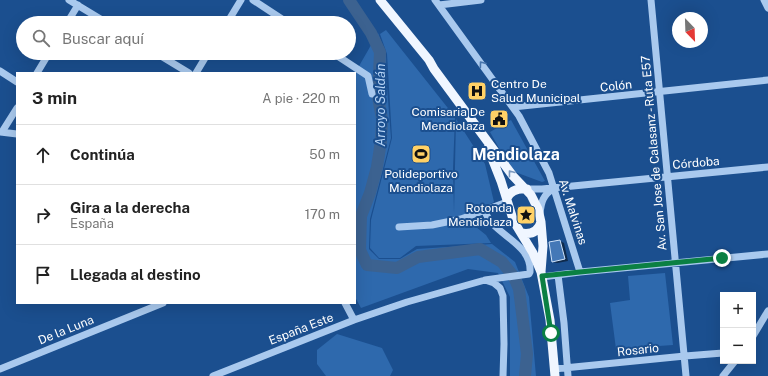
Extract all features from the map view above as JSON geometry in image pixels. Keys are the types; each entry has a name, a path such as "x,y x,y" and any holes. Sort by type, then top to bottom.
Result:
{"main road":[{"path":"373,0 426,62 434,69"},
{"path":"380,0 429,60 434,69 513,176 527,189 534,201 541,219 543,246 542,274 550,320 555,373"},
{"path":"481,133 516,225 531,249 542,274"},
{"path":"507,200 509,194 515,190 527,189"},
{"path":"521,233 534,233 540,227 541,219"}],"street":[{"path":"69,0 96,16"},
{"path":"231,16 241,0"},
{"path":"253,0 277,16"},
{"path":"437,2 481,0"},
{"name":"Av. San Jose de Calasanz - Ruta E57","path":"651,0 686,376"},
{"path":"764,0 768,8"},
{"name":"Av. Malvinas","path":"437,2 513,107 549,173 580,272"},
{"path":"71,16 78,5"},
{"path":"39,72 45,60"},
{"path":"168,60 187,72"},
{"path":"197,72 204,60"},
{"path":"343,60 368,76 372,94"},
{"path":"0,71 16,81"},
{"name":"Colón","path":"513,107 768,80"},
{"path":"16,110 1,132 16,134"},
{"name":"Córdoba","path":"527,189 554,188 768,167"},
{"path":"541,219 542,200 548,192 554,188"},
{"path":"399,227 432,225 461,219 485,211 507,200"},
{"name":"España Este","path":"213,376 354,320 407,302 468,284 505,276 526,274 530,272 530,265 527,258 517,245 492,224 486,217 485,211"},
{"path":"542,274 558,275 768,254"},
{"path":"558,275 567,372"},
{"path":"485,280 494,283 500,288 503,296 503,376"},
{"name":"De la Luna","path":"0,369 161,304"},
{"path":"346,304 354,320"},
{"path":"756,331 768,310"},
{"name":"Rosario","path":"555,373 685,356 720,354"},
{"path":"723,376 733,364"}],"shaded area":[{"name":"Polideportivo Mendiolaza","path":"386,30 455,117 453,169 454,213 456,119 485,164 494,202 470,214 471,223 486,235 491,243 416,246 400,258 379,258 370,248 371,220 392,138 387,54 380,34"},
{"path":"378,33 386,55 391,138 370,219 369,249 379,259 400,259 417,249 492,244 515,262 529,297 536,376 510,376 510,297 498,273 468,269 361,308 356,299 356,72"},
{"path":"511,120 545,181 542,182 515,172 504,157 490,132"},
{"path":"665,273 673,345 616,349 610,303 630,300 628,276"},
{"path":"337,334 382,348 393,370 390,376 326,376 317,364 317,350"}],"building":[{"path":"560,240 565,259 552,262 549,242"}],"waterway":[{"name":"Arroyo Saldán","path":"349,0 371,33 380,52 378,97 382,119 381,141 377,167 370,193 361,216 360,250 367,265 397,268 418,257 480,249 502,262 514,277 519,289 527,354 525,376"}],"place":[{"name":"Centro De Salud Municipal","path":"477,91"},
{"name":"Comisaria De Mendiolaza","path":"499,119"},
{"name":"Polideportivo Mendiolaza","path":"421,154"},
{"name":"Rotonda Mendiolaza","path":"526,215"}],"district":[{"name":"Mendiolaza","path":"516,154"}],"route":[{"path":"551,333 542,276 722,258"}]}
